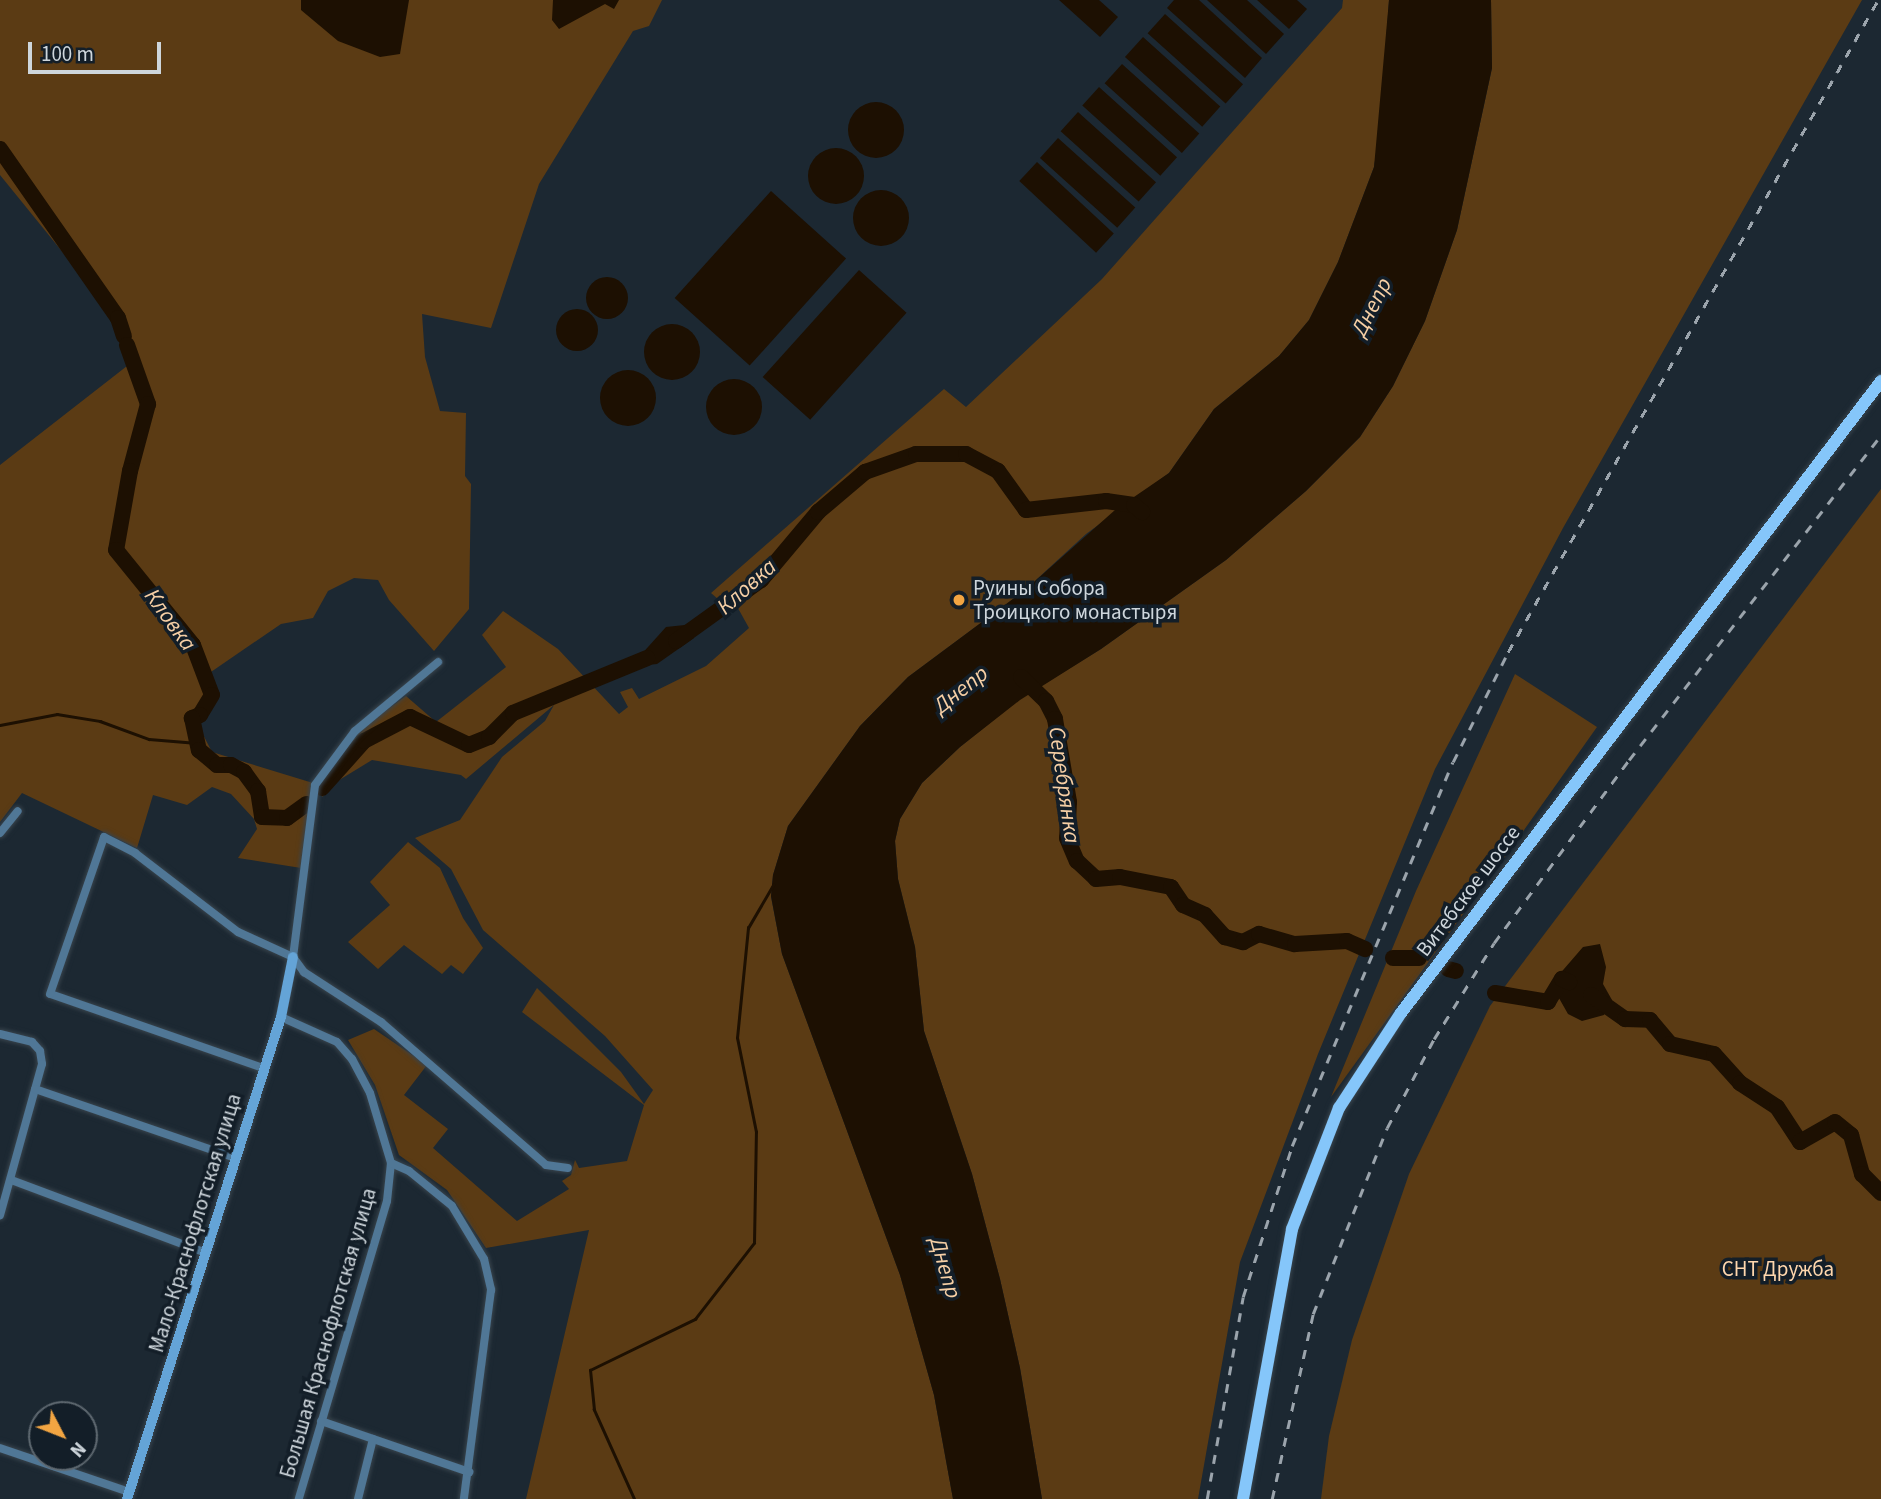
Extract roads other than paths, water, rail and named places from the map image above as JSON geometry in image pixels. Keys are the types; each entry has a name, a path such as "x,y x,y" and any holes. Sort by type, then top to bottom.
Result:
{"main road":[{"name":"Витебское шоссе","path":"1243,1499 1292,1229 1307,1181 1346,1096 1401,1013 1881,381"}],"street":[{"path":"293,957 316,785 355,732 438,662"},
{"path":"0,833 18,811"},
{"path":"263,1068 50,994 104,837 135,853 238,932 293,957 304,972 381,1022 546,1165 568,1168"},
{"name":"Мало-Краснофлотская улица","path":"128,1496 281,1017 293,957"},
{"name":"Большая Краснофлотская улица","path":"281,1017 329,1037 352,1059 370,1093 391,1163 387,1201 299,1499"},
{"path":"0,1034 32,1042 40,1051 42,1064 0,1216"},
{"path":"36,1088 235,1158"},
{"path":"391,1163 409,1171 452,1206 484,1259 491,1290 464,1499"},
{"path":"11,1180 206,1253"},
{"path":"321,1421 469,1472"},
{"path":"358,1499 373,1439"},
{"path":"0,1448 128,1496"}],"water":[{"path":"301,0 409,0 400,54 380,57 338,41 301,10"},
{"path":"553,0 619,0 614,9 605,4 559,29 552,20"},
{"path":"1059,0 1099,0 1118,17 1100,37"},
{"path":"1174,0 1199,0 1262,58 1245,78 1167,8"},
{"path":"1207,0 1247,0 1284,34 1266,54"},
{"path":"1257,0 1297,0 1307,9 1289,29"},
{"name":"Днепр","path":"1389,0 1491,0 1492,68 1457,230 1425,321 1393,386 1360,437 1306,491 1226,560 1101,649 1020,700 960,747 922,783 900,819 895,841 898,879 915,947 924,1031 972,1174 1000,1279 1020,1368 1042,1499 953,1499 934,1395 900,1275 782,954 771,896 773,875 788,826 860,726 908,677 1025,590 1115,510 1169,473 1214,409 1279,356 1309,320 1338,262 1374,167"},
{"path":"1165,14 1243,84 1226,104 1148,33"},
{"path":"1143,37 1220,107 1202,127 1125,57"},
{"path":"1122,64 1199,134 1182,153 1105,83"},
{"path":"1099,87 1177,157 1160,176 1082,106"},
{"path":"871,102 881,102 896,110 902,119 902,141 896,150 881,158 871,158 853,146 848,135 848,125 860,107"},
{"path":"1078,112 1156,182 1139,202 1061,131"},
{"path":"1058,138 1135,208 1117,228 1040,158"},
{"path":"831,148 841,148 856,156 862,165 862,187 856,196 841,204 831,204 813,192 808,181 808,171 820,153"},
{"path":"1037,162 1114,234 1096,253 1019,181"},
{"path":"876,190 886,190 901,198 907,207 907,229 901,238 886,246 876,246 858,234 853,223 853,213 865,195"},
{"path":"771,191 846,259 750,366 675,298"},
{"path":"859,270 907,313 810,420 763,377"},
{"path":"607,277 622,283 628,298 622,313 607,319 592,313 586,298 592,283"},
{"path":"577,309 592,315 598,330 592,345 577,351 562,345 556,330 562,315"},
{"path":"667,324 677,324 692,332 698,341 698,363 692,372 677,380 667,380 649,368 644,357 644,347 656,329"},
{"path":"623,370 633,370 648,378 654,387 654,409 648,418 633,426 623,426 605,414 600,403 600,393 612,375"},
{"path":"729,379 739,379 754,387 760,396 760,418 754,427 739,435 729,435 711,423 706,412 706,402 718,384"},
{"path":"694,624 694,638 657,664 630,667 666,627"},
{"path":"1600,944 1606,967 1603,984 1612,1000 1604,1015 1582,1021 1568,1014 1551,984 1583,947"}],"waterway":[{"name":"Кловка","path":"0,149 118,318 124,336"},
{"name":"Кловка","path":"127,345 148,404 130,471 116,550 193,645 212,695 200,715 192,718 199,750 217,765 231,765 244,772 258,791 262,817 287,818 306,804"},
{"name":"Кловка","path":"676,641 761,580 818,512 865,472 916,454 966,454 998,471 1026,510 1106,501 1134,505 1142,512"},
{"name":"Кловка","path":"322,788 364,741 410,717 469,745 489,737 513,713 647,658"},
{"name":"Серебрянка","path":"1021,677 1046,701 1055,719 1069,802 1067,838 1077,861 1096,879 1120,877 1171,887 1183,905 1205,915 1225,937 1243,942 1259,934 1295,944 1347,941 1365,949"},
{"path":"0,725 57,714 100,721 149,739 197,743"},
{"path":"634,1499 594,1410 590,1370 695,1319 754,1243 756,1132 737,1038 748,928 773,885"},
{"name":"Серебрянка","path":"1393,958 1419,958"},
{"name":"Серебрянка","path":"1448,969 1456,971"},
{"name":"Серебрянка","path":"1495,993 1548,1002 1562,979 1569,982"},
{"name":"Серебрянка","path":"1591,995 1625,1019 1650,1020 1670,1044 1714,1054 1740,1083 1777,1107 1800,1142 1835,1122 1851,1135 1862,1174 1881,1193"}],"railway":[{"path":"1207,1499 1243,1297 1292,1146 1453,762 1508,652 1878,0"},
{"path":"1272,1499 1313,1314 1387,1128 1434,1039 1494,943 1629,760 1881,435"}],"place":[{"name":"Руины Собора Троицкого монастыря","path":"959,600"}],"park label":[{"name":"СНТ Дружба","path":"1778,1269"}]}
